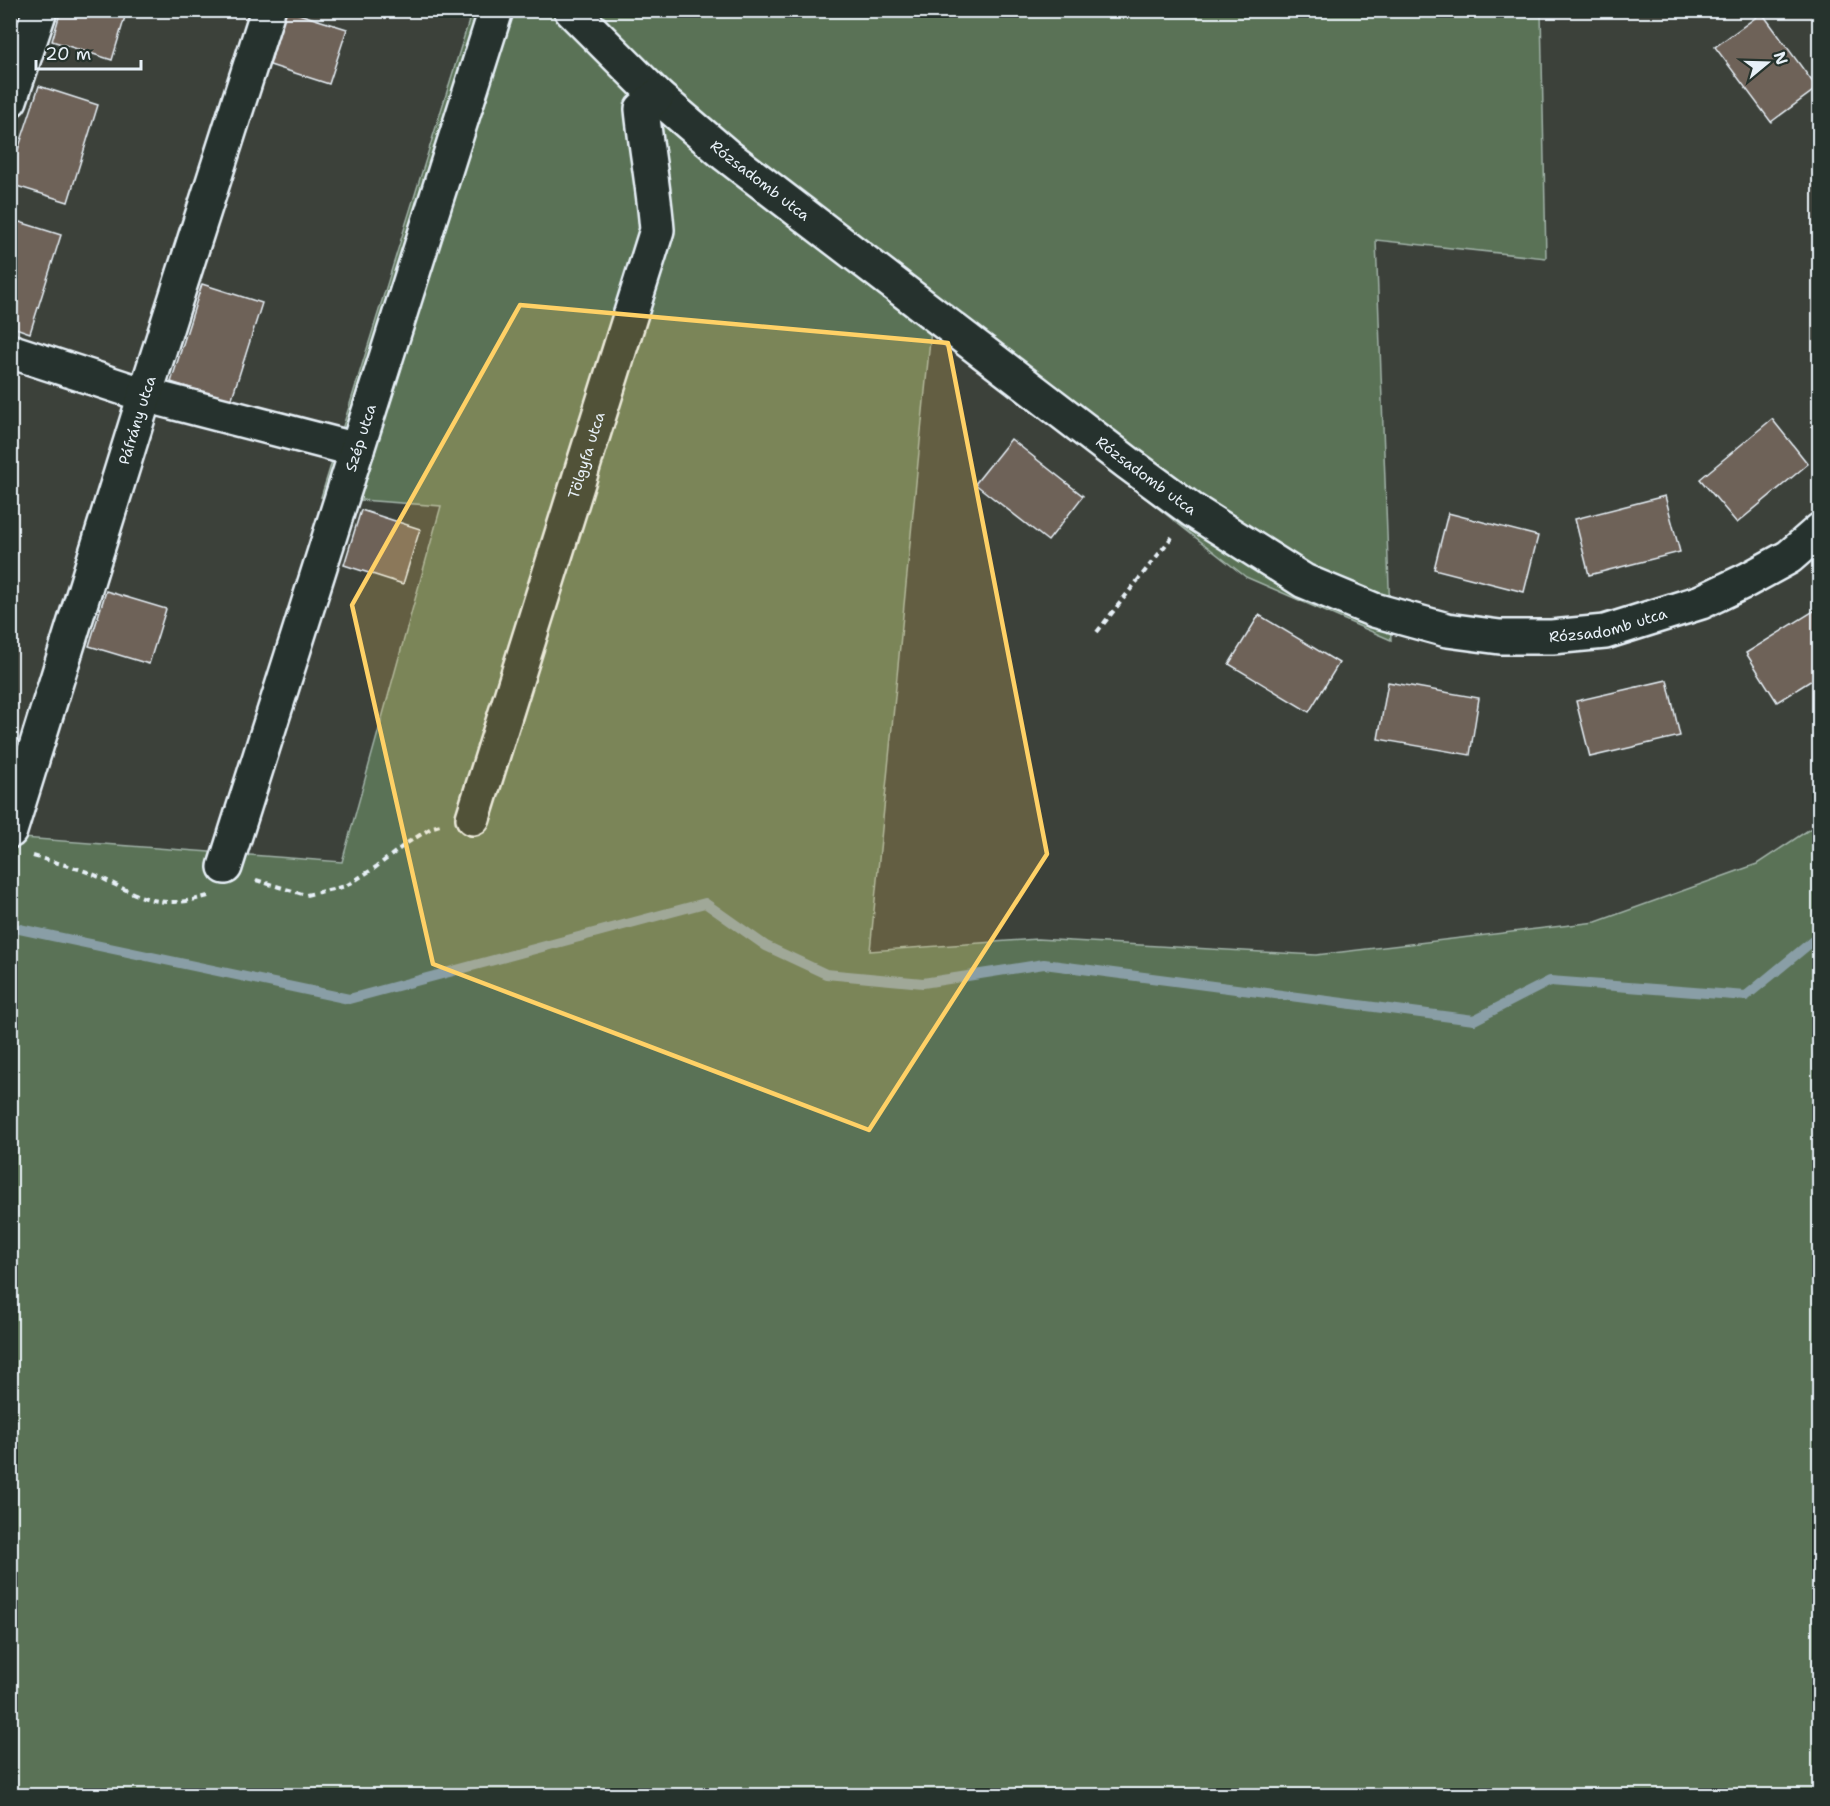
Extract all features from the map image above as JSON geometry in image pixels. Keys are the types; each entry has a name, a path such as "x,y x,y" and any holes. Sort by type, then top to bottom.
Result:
{"street":[{"path":"10,100 40,10"},
{"name":"Páfrány utca","path":"10,831 145,395 268,10"},
{"name":"Szép utca","path":"225,867 496,10"},
{"name":"Rózsadomb utca","path":"571,10 657,96 736,162 1119,456 1192,510 1304,580 1374,610 1447,630 1500,637 1552,637 1605,632 1701,603 1789,557 1820,530"},
{"name":"Tölgyfa utca","path":"473,818 657,230 642,109 657,96"},
{"path":"10,351 145,395 357,450"}],"path":[{"path":"1097,632 1192,510"},
{"path":"31,856 93,874 127,892 154,901 181,903 208,897 221,886 225,867 268,885 306,895 346,886 433,827 473,818"}],"highlighted area":[{"path":"520,305 948,343 1047,854 869,1130 433,964 352,605"}],"green space":[{"path":"472,11 1541,11 1546,258 1376,240 1391,640 1246,577 931,330 870,951 1037,939 1316,955 1596,922 1757,864 1819,823 1819,1795 11,1795 10,837 342,862 441,506 321,497"}],"building":[{"path":"61,10 127,10 112,60 52,41"},
{"path":"286,10 347,29 329,84 270,65"},
{"path":"1762,13 1817,88 1771,122 1715,47"},
{"path":"39,86 98,105 68,202 10,184 10,174"},
{"path":"10,219 61,235 30,333 10,326"},
{"path":"202,284 262,303 231,401 171,382"},
{"path":"1772,419 1808,464 1737,523 1700,479"},
{"path":"1011,439 1083,496 1048,541 975,484"},
{"path":"1665,496 1680,552 1589,575 1575,519"},
{"path":"361,510 420,529 403,584 344,565"},
{"path":"1448,513 1538,536 1524,592 1434,569"},
{"path":"106,591 166,609 149,664 89,646"},
{"path":"1820,607 1820,675 1777,702 1746,653"},
{"path":"1259,615 1339,663 1309,712 1229,664"},
{"path":"1667,680 1680,736 1590,757 1576,701"},
{"path":"1388,682 1479,698 1470,755 1378,739"}],"waterway":[{"path":"10,927 349,999 705,903 766,946 826,974 923,983 1044,964 1474,1020 1550,981 1746,996 1820,935"}]}
